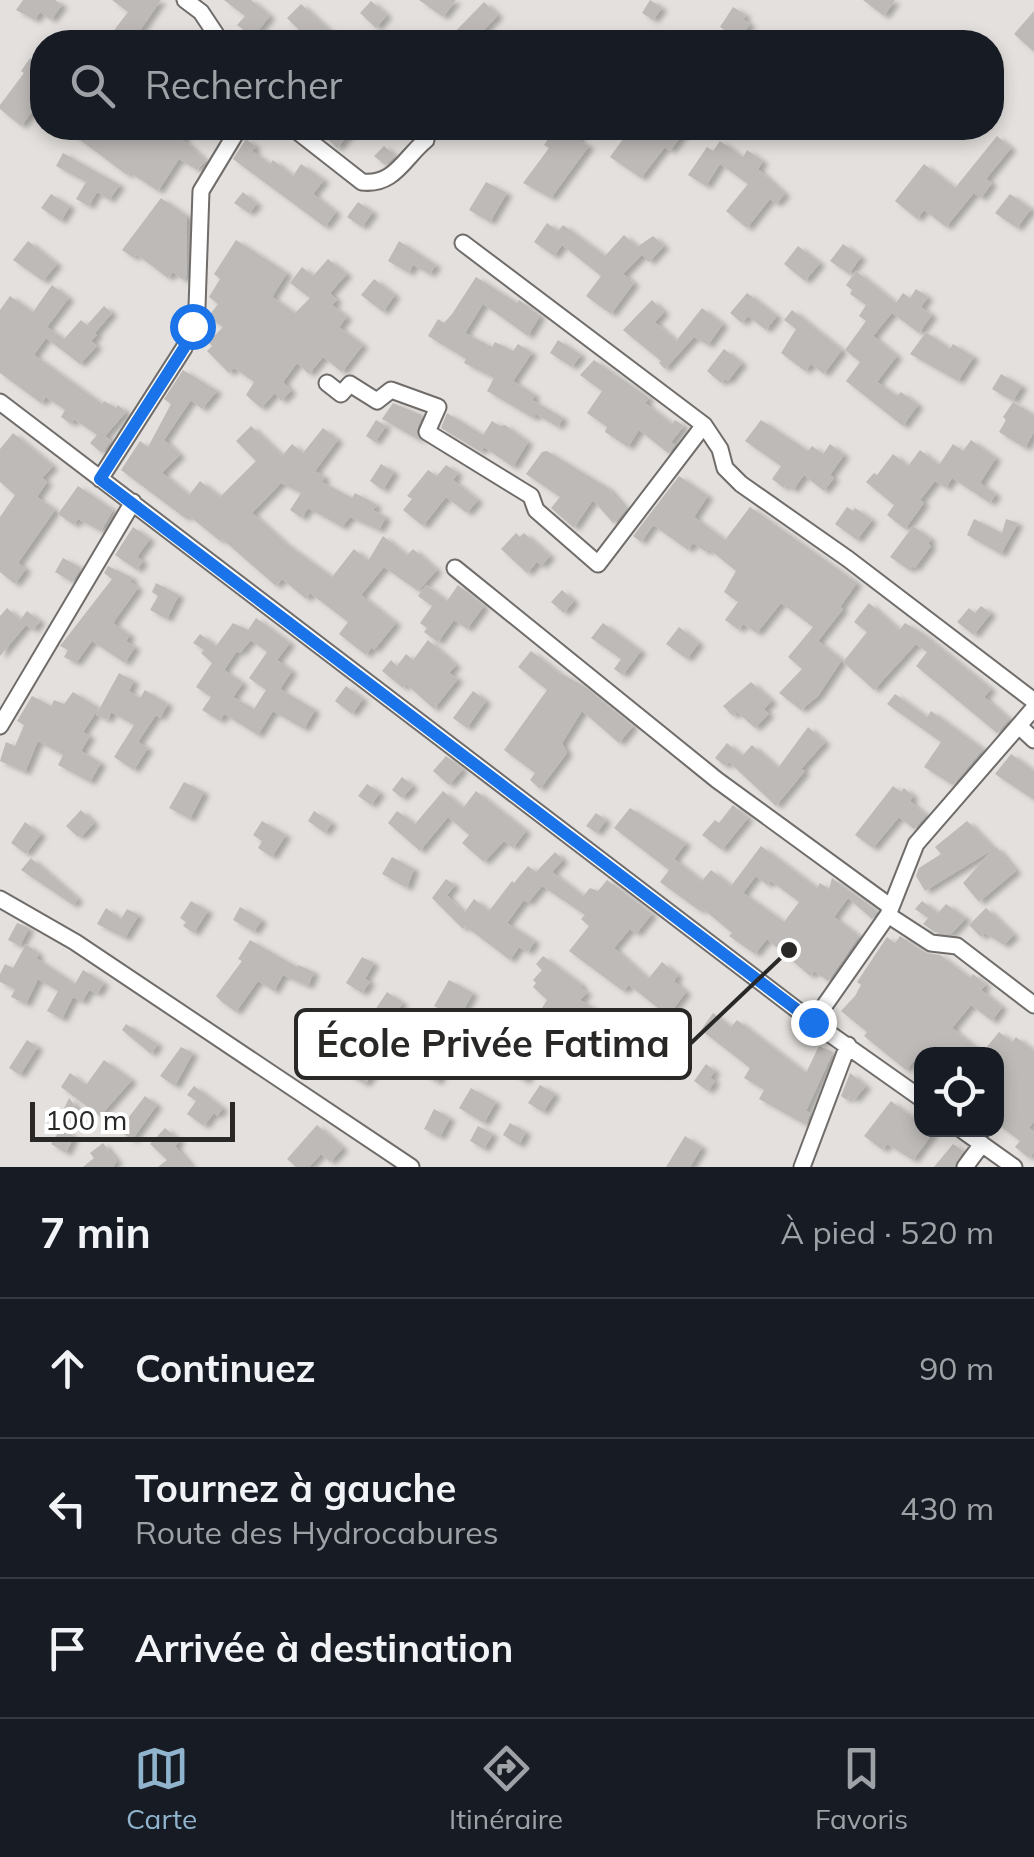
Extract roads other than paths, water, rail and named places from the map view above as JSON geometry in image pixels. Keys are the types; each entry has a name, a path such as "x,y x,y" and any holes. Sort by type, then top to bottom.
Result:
{"street":[{"path":"185,0 202,12 213,30"},
{"path":"100,479 184,348 196,308 200,191 231,140"},
{"path":"308,140 362,182 371,183 388,179 426,140"},
{"path":"464,244 704,425 720,448 725,468 741,484 848,559 1034,705 916,844 890,911 813,1022"},
{"path":"327,382 341,394 350,384 377,401 391,390 438,407 427,432 530,496 536,510 598,564 704,425"},
{"path":"0,402 813,1022 914,1093"},
{"path":"0,726 133,502"},
{"path":"455,568 717,780 931,943 957,946 1034,1005"},
{"path":"1018,726 1034,740"},
{"path":"0,899 75,942 411,1167"},
{"path":"802,1167 848,1044"},
{"path":"972,1137 1014,1167"},
{"path":"965,1167 982,1144"}],"place":[{"name":"École Privée Fatima","path":"789,950"}]}
